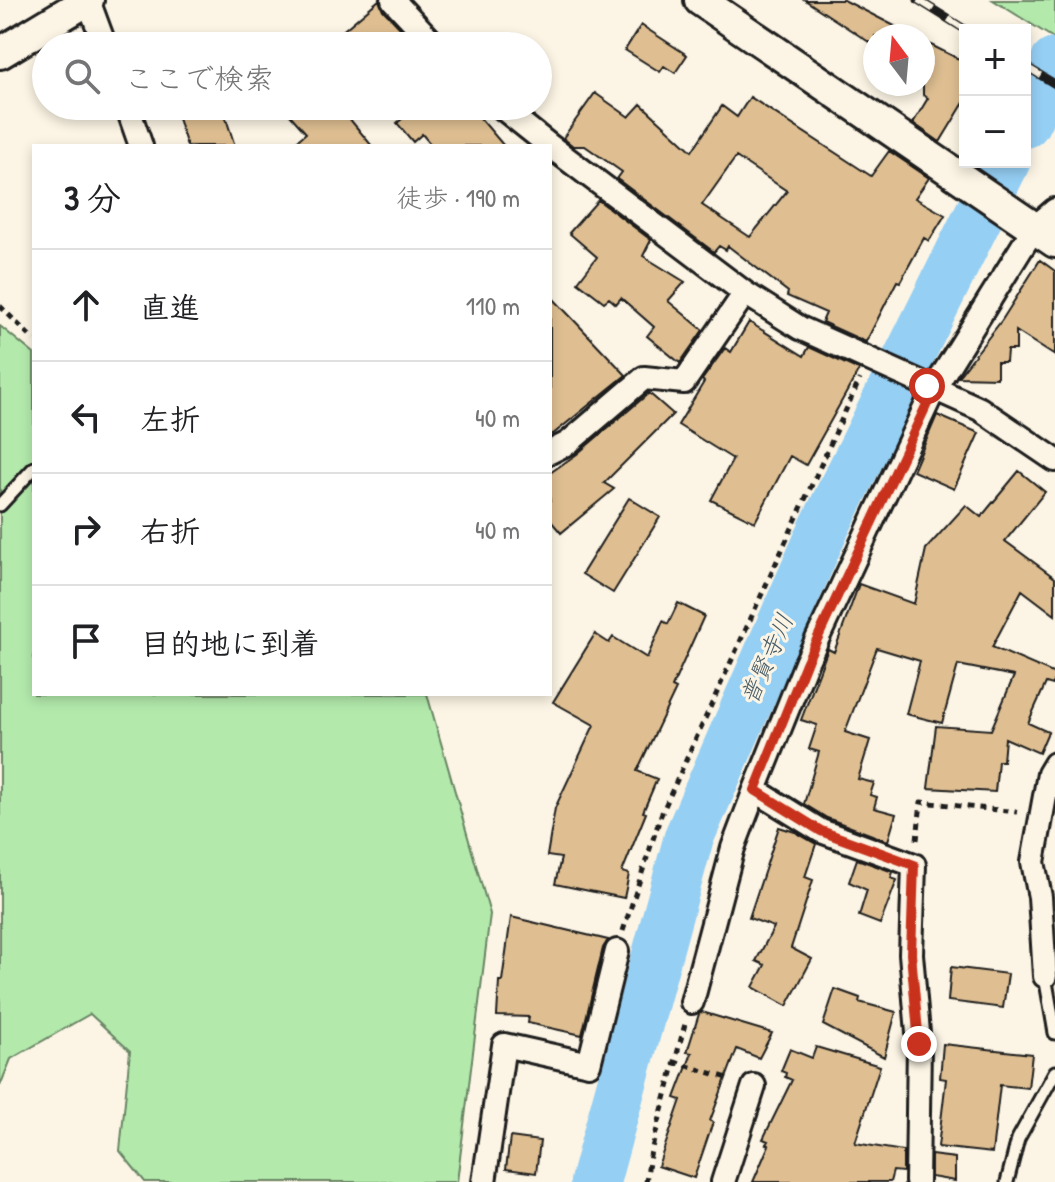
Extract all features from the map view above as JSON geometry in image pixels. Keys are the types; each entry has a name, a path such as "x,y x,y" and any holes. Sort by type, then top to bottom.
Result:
{"street":[{"path":"35,32 88,0 100,32"},
{"path":"393,0 423,32"},
{"path":"692,1002 733,848 806,663 930,388 1042,225 953,174 700,0"},
{"path":"0,53 32,34"},
{"path":"132,120 140,144"},
{"path":"518,120 548,144"},
{"path":"552,148 745,293 800,328 980,409 1055,460"},
{"path":"552,451 568,443 644,378 684,382 745,293"},
{"path":"1045,976 1040,897 1033,862 1049,774 1055,764"},
{"path":"755,790 821,831 914,865 911,954 919,1044 917,1182"},
{"path":"484,1182 504,1045 589,1064 617,951"},
{"path":"723,1182 754,1086"}],"lane":[{"path":"0,505 32,470"},
{"path":"1045,976 1055,1033"},
{"path":"1007,1182 1018,1139 1055,1072"}],"path":[{"path":"0,306 32,338"},
{"path":"617,951 661,815 870,360"},
{"path":"914,865 921,802 1041,815"},
{"path":"646,1182 650,1155 692,1002"},
{"path":"674,1062 754,1086"}],"green space":[{"path":"993,0 1055,0 1055,39"},
{"path":"0,326 32,352 32,696 428,696 490,914 457,1182 145,1182 120,1151 130,1051 90,1014 11,1059 0,1086"}],"building":[{"path":"379,0 383,10 404,32 341,32"},
{"path":"805,0 844,0 891,24 863,24 863,38"},
{"path":"641,25 687,55 675,73 664,66 660,72 625,50"},
{"path":"935,47 959,59 959,111 940,142 913,123 928,98 925,96 935,96"},
{"path":"595,93 629,117 641,104 692,151 722,106 737,117 750,97 871,176 889,151 929,178 915,198 945,215 929,241 924,238 900,282 897,281 866,342 822,322 826,313 787,296 788,292 728,246 726,250 719,246 714,252 617,179 622,172 585,146 573,146 563,138","holes":["736,157 787,191 750,237 702,205"]},
{"path":"179,120 227,120 234,144 186,144"},
{"path":"294,120 351,120 370,144 293,144 306,133"},
{"path":"401,120 482,120 502,144 430,144 422,134 413,142 397,123"},
{"path":"598,200 651,240 643,256 685,282 668,301 703,330 680,363 647,336 654,327 621,298 616,304 609,298 604,302 578,282 597,257 569,233"},
{"path":"1040,260 1055,271 1055,356 1016,331 1016,350 1007,350 1006,362 997,362 997,378 958,377 1002,320"},
{"path":"552,297 626,375 552,435"},
{"path":"749,322 804,356 809,347 859,370 806,465 790,456 755,522 711,500 733,459 678,425 704,382 702,380 725,348 731,352"},
{"path":"649,393 673,414 604,483 614,489 561,533 552,522 552,472"},
{"path":"937,415 979,433 954,489 913,471"},
{"path":"1019,471 1045,492 1005,541 1055,578 1055,615 1022,590 992,647 1055,674 1053,685 1046,683 1028,723 1048,732 1039,753 1005,738 1003,761 998,761 995,792 928,788 936,726 991,730 1014,676 958,665 942,723 906,714 920,661 877,648 845,732 870,740 858,779 874,783 870,795 877,797 874,808 896,814 888,841 827,818 804,804 819,752 809,749 817,725 801,720 828,649 834,652 859,584 914,604 926,549 966,505 981,517"},
{"path":"629,498 660,517 613,593 582,574"},
{"path":"678,603 704,616 672,687 676,689 637,771 657,779 622,872 629,874 624,898 555,884 561,858 547,856 555,808 594,725 553,702 595,634 609,643 613,637 647,658 663,621 668,624"},
{"path":"779,827 816,844 805,877 813,880 791,948 812,959 787,1006 753,987 765,965 756,961 774,927 749,918"},
{"path":"857,859 893,872 891,878 897,880 880,924 859,916 867,890 849,882"},
{"path":"511,917 608,940 603,948 582,1035 528,1023 529,1017 497,1016 499,981 502,981"},
{"path":"951,967 1008,974 1003,1008 948,1001"},
{"path":"835,989 860,998 859,1002 896,1012 884,1057 823,1025"},
{"path":"702,1012 772,1033 759,1058 737,1049 710,1121 713,1122 694,1178 658,1166 681,1100 675,1098 692,1053 687,1052"},
{"path":"943,1044 1032,1054 1028,1088 1000,1085 992,1153 938,1147 946,1079 940,1078"},
{"path":"816,1047 880,1066 855,1143 903,1151 903,1172 893,1171 890,1182 753,1182 769,1145 763,1139 792,1080 781,1071 790,1049 812,1058"},
{"path":"510,1137 540,1141 536,1173 506,1169"},
{"path":"931,1155 955,1158 955,1181 931,1177"}],"waterway":[{"name":"普賢寺川","path":"1031,111 1055,63"},
{"name":"普賢寺川","path":"595,1182 689,837 823,530 1002,168"}],"railway":[{"path":"918,0 959,26"},
{"path":"1031,70 1055,84"}],"route":[{"path":"919,1044 911,954 914,865 821,831 755,790 806,663 934,389 927,386"}]}
